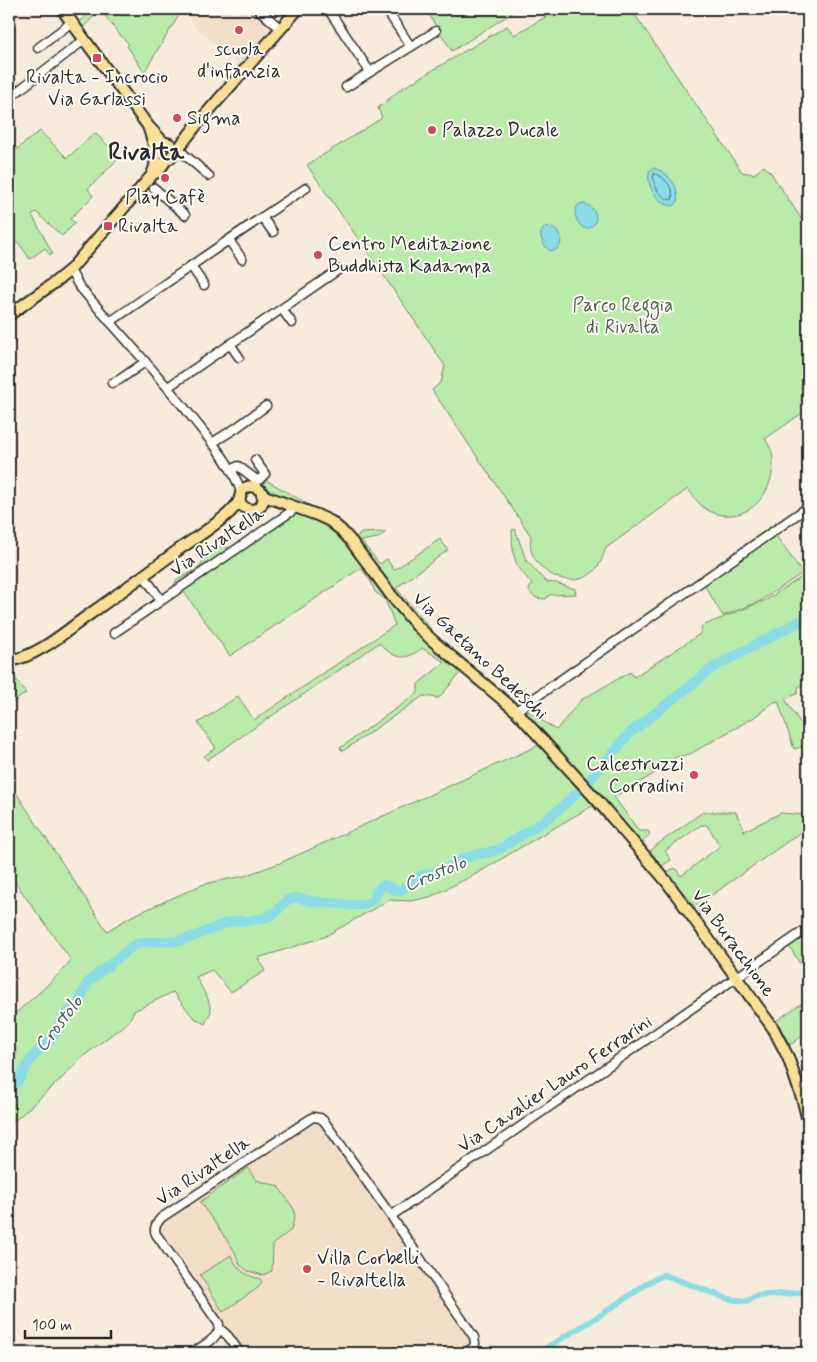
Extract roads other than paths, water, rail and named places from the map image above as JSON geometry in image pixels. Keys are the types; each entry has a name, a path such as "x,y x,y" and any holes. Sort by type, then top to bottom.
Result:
{"main road":[{"path":"62,9 166,151"},
{"path":"9,315 70,270 152,175 166,151 187,136 298,9"},
{"path":"9,660 23,657 44,647 144,576 228,514 245,488 254,483 262,495 263,501 260,506 254,510 246,509 228,514"},
{"name":"Via Gaetano Bedeschi","path":"262,495 290,507 318,514 341,530 417,626 516,711 599,802"},
{"path":"240,496 243,507 246,509"},
{"name":"Via Gaetano Bedeschi","path":"260,506 290,507"},
{"name":"Via Buracchione","path":"599,802 666,880 768,1021 781,1041 788,1057 808,1122"}],"street":[{"path":"258,9 281,29"},
{"path":"328,9 370,72"},
{"path":"386,9 411,47"},
{"path":"38,48 72,22"},
{"path":"346,87 436,31"},
{"path":"9,98 84,40"},
{"path":"166,151 210,176"},
{"path":"154,188 185,216"},
{"path":"110,322 306,188"},
{"path":"262,217 273,232"},
{"path":"229,240 242,259"},
{"path":"191,266 204,285"},
{"path":"70,270 80,286 168,388 212,443 232,472 240,496"},
{"path":"168,388 282,309 331,279 338,270"},
{"path":"282,309 292,323"},
{"path":"230,344 239,357"},
{"path":"112,383 146,362"},
{"path":"212,443 266,406"},
{"path":"232,472 254,483 265,474 256,460"},
{"name":"Via Rivaltella","path":"114,633 290,507"},
{"path":"516,711 808,507"},
{"name":"Via Rivaltella","path":"144,576 161,600"},
{"name":"Via Cavalier Lauro Ferrarini","path":"391,1216 808,928"},
{"name":"Via Rivaltella","path":"240,1353 228,1336 220,1330 220,1324 216,1316 156,1234 155,1229 161,1218 313,1117 324,1121 391,1216"},
{"path":"391,1216 474,1337 476,1344 465,1353"},
{"path":"192,1353 215,1337 220,1330"}],"water":[{"path":"654,168 666,175 675,186 678,196 675,205 663,203 652,190 649,175 650,170"},
{"path":"581,203 590,207 595,212 596,218 591,227 581,226 576,218 576,209"},
{"path":"546,226 555,230 560,235 561,241 556,250 551,251 546,248 542,240 541,232"}],"waterway":[{"name":"Crostolo","path":"9,1091 21,1077 32,1057 51,1039 64,1016 78,1003 88,982 131,947 143,942 179,941 226,923 265,918 276,912 287,900 293,898 362,905 374,899 380,887 384,885 400,891 423,875 444,870 461,860 475,855 500,849 561,808 590,780 630,733 714,667 808,617"},
{"path":"538,1353 599,1316 651,1281 664,1275 729,1299 747,1301 756,1296 808,1292"}],"place":[{"name":"scuola d'infanzia","path":"239,30"},
{"name":"Rivalta - Incrocio Via Garlassi","path":"97,58"},
{"name":"Sigma","path":"177,118"},
{"name":"Palazzo Ducale","path":"432,130"},
{"name":"Play Cafè","path":"165,178"},
{"name":"Rivalta","path":"108,226"},
{"name":"Centro Meditazione Buddhista Kadampa","path":"318,255"},
{"name":"Calcestruzzi Corradini","path":"694,775"},
{"name":"Villa Corbelli - Rivaltella","path":"307,1269"}],"district":[{"name":"Rivalta","path":"146,152"}],"park label":[{"name":"Parco Reggia di Rivalta","path":"623,316"}]}
